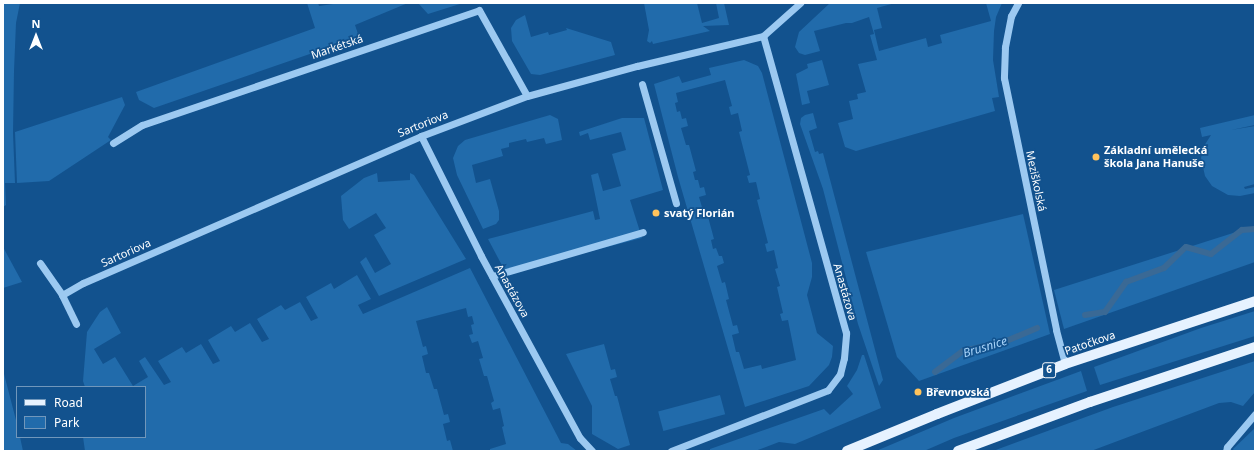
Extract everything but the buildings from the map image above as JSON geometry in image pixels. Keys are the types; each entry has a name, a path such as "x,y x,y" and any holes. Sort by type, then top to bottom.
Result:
{"main road":[{"name":"Patočkova","path":"847,451 1065,364 1205,316 1255,301"},
{"path":"958,451 1090,402 1255,347"}],"street":[{"name":"Sartoriova","path":"62,294 422,136 527,96 637,66 763,36 800,3"},
{"name":"Meziškolská","path":"1018,3 1011,16 1009,24 1005,47 1004,78 1056,330 1065,364"},
{"name":"Markétská","path":"113,143 142,125 479,10 527,96"},
{"name":"Anastázova","path":"671,451 828,390 840,374 844,358 846,333 763,36"},
{"path":"642,84 676,203"},
{"name":"Anastázova","path":"422,136 492,276 580,438 592,451"},
{"path":"492,276 643,232"},
{"path":"40,263 62,294 76,324"},
{"path":"1226,451 1227,447 1255,414"}],"green space":[{"path":"3,3 20,3 16,23 14,71 13,133 15,183 5,183 6,205 3,207"},
{"path":"307,3 318,3 319,6 340,3 408,3 355,25 359,37 154,108 139,100 136,92 315,28"},
{"path":"418,3 463,3 428,14"},
{"path":"644,3 697,3 702,23 719,18 716,3 724,3 729,25 703,26 710,31 653,44 652,41 650,43 647,41 649,30"},
{"path":"830,3 895,3 877,8 882,28 874,30 879,51 926,38 928,47 942,43 940,35 991,21 986,3 1002,3 996,17 994,31 993,60 999,97 992,98 995,111 856,151 845,147 838,123 853,119 849,101 858,99 857,94 866,92 858,64 877,60 870,35 874,34 869,17 852,23 846,23 814,31 820,51 805,55 799,53 795,47 799,32"},
{"path":"525,15 531,37 548,32 549,35 567,30 566,28 611,42 615,55 540,75 531,74 512,41 511,28 516,20"},
{"path":"744,60 758,66 762,73 812,263 812,277 807,295 817,333 833,346 832,357 829,365 809,386 745,407 678,177 654,84 679,76 682,83 711,75 709,68","holes":["725,80 732,106 729,107 731,115 738,113 742,131 739,132 750,175 747,176 749,183 756,182 760,199 757,200 768,243 765,244 767,252 774,250 778,268 775,269 780,286 777,287 783,313 780,314 782,321 788,320 796,360 762,369 761,365 744,369 739,352 736,352 732,335 739,333 737,325 733,326 726,300 729,299 725,282 722,283 717,266 724,263 722,256 719,256 716,248 713,249 711,240 714,239 707,213 704,214 699,197 706,195 704,187 700,188 698,180 695,180 693,172 696,171 689,145 686,145 681,128 688,126 686,118 682,119 680,111 677,112 675,103 678,102 676,93"]},
{"path":"822,60 829,85 807,91 810,103 802,105 796,74 808,68 807,64"},
{"path":"122,97 125,105 108,137 111,140 49,181 17,183 15,132"},
{"path":"813,113 817,128 809,131 815,152 818,151 819,154 823,153 883,380 879,386 858,324 823,189 800,124 801,118 805,115"},
{"path":"550,115 558,119 562,140 546,144 544,138 527,142 526,139 509,143 509,147 501,149 503,156 472,165 476,183 490,179 499,211 499,220 496,224 483,229 457,175 453,158 458,146 465,140"},
{"path":"1255,115 1255,125 1231,130 1255,126 1255,184 1244,187 1245,189 1255,187 1255,193 1240,196 1228,195 1212,186 1205,176 1201,158 1204,146 1211,135 1202,137 1200,128"},
{"path":"622,118 644,118 663,190 630,200 642,238 506,273 488,239 593,211 595,220 600,219 591,175 598,173 603,191 621,186 612,154 626,150 621,132 590,140 588,133 580,136 579,132"},
{"path":"377,173 378,182 410,180 410,173 414,175 466,259 379,296 360,262 366,257 375,273 391,264 374,235 386,228 376,213 349,229 343,220 341,196 364,178"},
{"path":"1023,214 1050,334 919,381 897,357 866,252"},
{"path":"1255,226 1255,262 1064,329 1054,290"},
{"path":"3,247 22,282 3,288"},
{"path":"470,268 561,443 568,444 577,451 490,451 490,449 506,444 502,427 504,426 500,408 493,410 491,403 494,401 487,376 484,376 479,359 483,358 478,341 472,343 469,335 473,334 471,325 474,324 472,316 468,317 466,308 416,321 423,347 426,346 428,354 422,356 426,373 429,373 434,389 437,389 444,415 448,414 450,422 443,424 447,441 450,440 453,451 85,451 83,438 146,438 146,386 133,386 148,377 139,361 145,357 164,385 171,382 158,361 182,347 186,353 201,344 213,364 220,361 208,340 231,326 235,332 250,323 262,342 269,339 257,319 281,305 285,310 300,302 311,321 318,318 306,297 331,283 334,289 357,275 371,299 358,305 363,314"},
{"path":"107,307 121,333 94,349 103,364 115,357 133,386 85,386 83,381 87,332 100,312"},
{"path":"1255,311 1255,336 1100,385 1094,367 1201,328"},
{"path":"604,344 611,370 615,369 617,377 610,379 615,396 617,396 630,445 618,449 592,434 592,406 566,354"},
{"path":"862,355 864,355 881,408 795,444 779,442 755,451 710,451 710,449 824,409 830,415 853,394 847,386 857,370"},
{"path":"1255,361 1255,392 1243,406 1231,402 1219,403 1091,451 993,451 1113,407"},
{"path":"3,370 16,420 16,438 20,438 23,451 3,451"},
{"path":"1081,371 1087,391 954,438 924,451 876,451 954,418"},
{"path":"720,395 725,414 663,431 658,412"},
{"path":"1255,428 1255,451 1234,451 1233,449"}],"waterway":[{"name":"Brusnice","path":"1085,315 1105,312 1126,282 1164,268 1186,247 1211,254 1242,230 1255,229"},
{"name":"Brusnice","path":"935,372 963,351 1004,342 1037,328"}],"place":[{"name":"Základní umělecká škola Jana Hanuše","path":"1096,157"},
{"name":"svatý Florián","path":"656,213"},
{"name":"Břevnovská","path":"918,392"}]}
